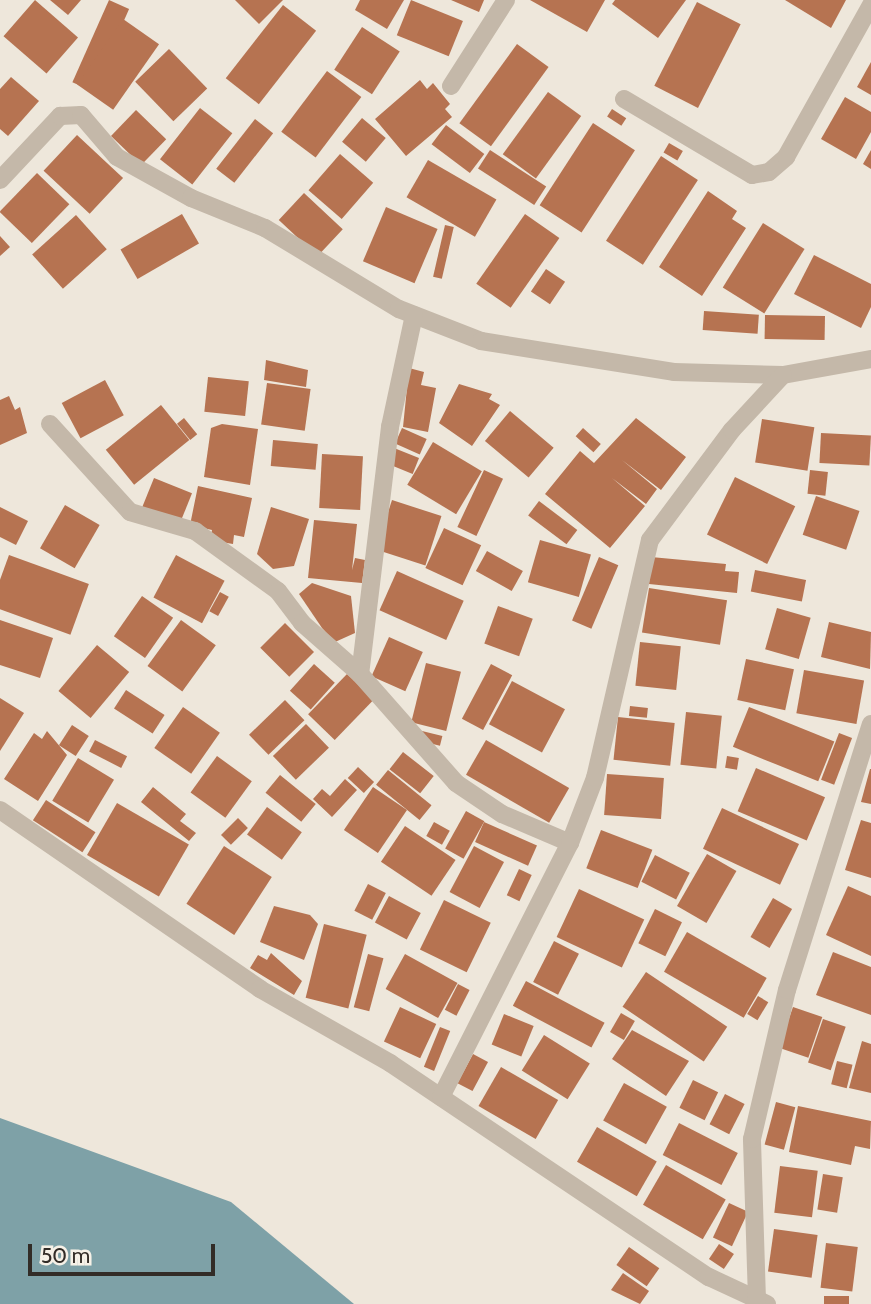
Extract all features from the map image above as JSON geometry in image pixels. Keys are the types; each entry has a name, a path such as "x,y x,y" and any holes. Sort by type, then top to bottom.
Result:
{"street":[{"path":"451,86 506,0"},
{"path":"624,99 752,175 769,172 786,157 871,5"},
{"path":"0,180 60,116 81,116 117,157 191,198 265,228 414,315 481,341 674,372 783,375 871,359"},
{"path":"360,674 390,427 414,315"},
{"path":"441,1097 570,844 596,778 650,540 732,430 783,375"},
{"path":"50,424 130,512 195,531 278,591 302,623 360,674 456,783 502,814 570,844"},
{"path":"0,810 260,989 441,1097 709,1277 762,1302 752,1139 787,990 871,724"}],"water":[{"path":"0,1118 231,1202 354,1304 0,1304"}],"building":[{"path":"35,0 78,37 47,74 4,36"},
{"path":"50,0 81,0 68,15"},
{"path":"109,0 129,9 92,91 72,82"},
{"path":"235,0 283,0 259,24"},
{"path":"360,0 404,0 387,29 355,10"},
{"path":"411,0 463,21 449,56 397,35"},
{"path":"451,0 484,0 479,12"},
{"path":"530,0 605,0 587,32"},
{"path":"615,0 686,0 658,38 612,4"},
{"path":"785,0 846,0 831,28"},
{"path":"697,2 741,24 698,108 654,86"},
{"path":"283,5 316,31 259,104 226,78"},
{"path":"123,19 159,44 113,110 77,85"},
{"path":"362,27 400,52 372,94 334,70"},
{"path":"517,44 549,67 491,146 459,123"},
{"path":"169,49 207,89 173,121 135,82"},
{"path":"871,62 871,95 857,87"},
{"path":"327,71 361,97 316,158 281,132"},
{"path":"11,77 39,101 8,136 0,129 0,89"},
{"path":"420,80 427,89 433,83 450,104 445,109 452,117 406,156 375,119"},
{"path":"548,92 581,116 536,178 503,154"},
{"path":"845,97 871,112 871,132 856,159 821,139"},
{"path":"200,108 232,133 192,184 160,159"},
{"path":"612,109 626,118 621,126 607,117"},
{"path":"136,110 166,139 141,165 111,136"},
{"path":"362,118 386,138 366,162 342,142"},
{"path":"255,119 273,133 234,183 216,169"},
{"path":"593,123 635,150 582,232 540,205"},
{"path":"446,125 484,154 470,173 432,144"},
{"path":"77,135 123,178 90,214 44,171"},
{"path":"669,143 683,151 677,161 664,153"},
{"path":"490,150 546,186 534,205 478,168"},
{"path":"871,150 871,169 863,164"},
{"path":"340,154 373,183 342,219 309,190"},
{"path":"661,156 698,180 643,265 606,241"},
{"path":"428,160 496,200 475,237 406,197"},
{"path":"37,173 69,204 32,243 0,211"},
{"path":"708,191 737,211 732,219 746,228 702,296 659,267"},
{"path":"304,193 343,229 318,256 279,220"},
{"path":"386,207 438,229 414,283 363,261"},
{"path":"182,214 199,243 138,279 121,250"},
{"path":"525,214 559,238 511,308 476,284"},
{"path":"76,215 107,249 63,289 32,254"},
{"path":"763,223 805,249 764,313 723,287"},
{"path":"445,225 454,227 442,279 433,277"},
{"path":"0,236 10,247 0,256"},
{"path":"814,255 871,284 871,307 861,328 794,294"},
{"path":"546,269 565,282 550,304 531,291"},
{"path":"704,311 759,315 758,334 703,330"},
{"path":"765,315 825,316 825,340 765,339"},
{"path":"266,360 308,370 306,387 264,380"},
{"path":"409,368 424,372 421,385 436,388 428,432 403,427"},
{"path":"208,377 249,381 245,416 204,412"},
{"path":"105,380 124,415 81,438 62,403"},
{"path":"267,383 311,389 305,431 261,425"},
{"path":"459,384 492,394 489,399 500,405 472,446 439,423"},
{"path":"9,396 15,410 20,407 27,433 0,445 0,400"},
{"path":"161,405 189,440 134,485 106,450"},
{"path":"510,411 554,448 529,478 485,441"},
{"path":"184,418 197,434 190,440 177,424"},
{"path":"636,418 686,457 661,490 622,460 657,489 646,504 612,478 645,506 610,548 545,494 580,451 594,463"},
{"path":"762,419 814,427 807,471 755,462"},
{"path":"222,424 258,429 250,485 204,477 211,428"},
{"path":"402,428 427,439 420,455 395,444"},
{"path":"583,428 601,444 593,452 576,436"},
{"path":"821,433 871,436 869,466 819,463"},
{"path":"273,440 318,444 316,470 271,466"},
{"path":"433,442 482,471 456,514 407,485"},
{"path":"394,448 419,458 413,474 388,464"},
{"path":"322,454 363,456 360,510 319,508"},
{"path":"484,470 503,479 476,536 457,527"},
{"path":"810,470 828,472 825,496 807,494"},
{"path":"735,477 795,506 767,564 707,535"},
{"path":"154,478 192,493 180,522 142,507"},
{"path":"198,486 252,498 244,537 234,535 233,544 210,540 212,530 190,525"},
{"path":"816,496 859,511 846,550 803,535"},
{"path":"392,500 441,516 425,566 376,549"},
{"path":"539,501 577,530 567,544 528,515"},
{"path":"65,505 100,525 75,568 40,548"},
{"path":"0,507 28,521 16,545 0,537"},
{"path":"271,507 309,519 294,566 273,569 257,554"},
{"path":"314,520 357,524 352,570 355,558 365,560 362,583 308,578"},
{"path":"444,528 481,545 463,585 425,568"},
{"path":"540,540 591,555 579,597 528,582"},
{"path":"487,551 523,571 512,591 476,571"},
{"path":"9,555 89,584 70,635 0,609 0,580"},
{"path":"176,555 225,581 202,623 153,597"},
{"path":"599,557 618,565 591,629 572,621"},
{"path":"651,557 726,564 725,571 739,572 737,593 649,584"},
{"path":"755,570 806,580 802,602 751,592"},
{"path":"397,571 464,601 446,640 380,610"},
{"path":"312,583 351,596 355,633 335,642 322,628 299,594"},
{"path":"649,588 727,600 720,645 642,632"},
{"path":"220,592 229,597 218,616 209,611"},
{"path":"142,596 173,618 145,658 114,636"},
{"path":"498,606 533,619 519,656 484,644"},
{"path":"777,608 811,618 799,659 765,649"},
{"path":"0,620 53,638 40,678 0,665"},
{"path":"181,620 216,645 182,691 147,666"},
{"path":"829,622 871,632 870,669 821,657"},
{"path":"285,623 314,652 289,677 260,648"},
{"path":"389,637 423,652 405,691 372,676"},
{"path":"640,642 681,646 676,690 635,686"},
{"path":"97,645 129,672 91,718 58,691"},
{"path":"746,659 794,669 785,710 737,700"},
{"path":"426,663 461,672 446,731 411,722"},
{"path":"314,664 335,683 311,709 290,691"},
{"path":"491,664 512,675 483,730 462,719"},
{"path":"804,670 864,681 856,724 796,713"},
{"path":"347,674 374,700 335,740 308,714"},
{"path":"512,681 565,709 542,752 489,724"},
{"path":"126,690 165,715 153,734 114,708"},
{"path":"0,698 24,713 0,751"},
{"path":"285,700 304,720 268,755 249,735"},
{"path":"630,706 648,708 647,718 629,716"},
{"path":"183,707 220,733 191,774 154,748"},
{"path":"749,707 834,741 818,781 733,747"},
{"path":"686,712 722,716 716,768 680,765"},
{"path":"618,717 675,723 670,766 614,760"},
{"path":"306,724 329,748 296,780 273,756"},
{"path":"72,725 89,736 76,756 59,745"},
{"path":"47,731 67,755 38,801 4,779 34,733 42,739"},
{"path":"422,731 442,736 440,746 420,741"},
{"path":"839,733 852,738 834,785 821,780"},
{"path":"95,740 127,756 121,768 89,752"},
{"path":"486,740 569,788 549,823 466,775"},
{"path":"403,752 434,776 420,793 389,769"},
{"path":"217,756 252,781 225,818 191,792"},
{"path":"727,756 739,758 737,770 725,768"},
{"path":"78,758 114,780 88,822 52,801"},
{"path":"358,767 374,782 364,793 348,778"},
{"path":"756,768 825,797 807,841 738,811"},
{"path":"871,769 871,804 861,802"},
{"path":"388,770 432,805 420,820 376,785"},
{"path":"607,774 664,778 661,819 604,815"},
{"path":"280,775 316,804 301,822 266,793"},
{"path":"345,779 357,790 332,817 313,799 322,789 330,796"},
{"path":"153,787 186,814 180,821 196,833 189,841 141,802"},
{"path":"373,787 407,810 378,853 344,830"},
{"path":"46,800 95,832 82,852 33,820"},
{"path":"117,803 189,844 159,896 87,855"},
{"path":"267,807 302,832 282,860 247,835"},
{"path":"722,808 799,844 780,885 703,849"},
{"path":"466,811 484,821 464,859 445,849"},
{"path":"238,818 248,828 231,845 221,835"},
{"path":"861,820 871,823 871,878 845,870"},
{"path":"434,822 450,831 442,845 426,836"},
{"path":"484,822 537,846 528,866 475,842"},
{"path":"405,826 456,860 432,896 381,862"},
{"path":"601,830 652,850 638,888 586,868"},
{"path":"224,846 272,877 234,935 186,904"},
{"path":"474,846 504,862 480,908 450,892"},
{"path":"707,854 736,871 706,923 677,906"},
{"path":"655,855 690,873 676,899 641,882"},
{"path":"519,869 532,875 519,901 507,895"},
{"path":"368,884 386,893 372,920 354,911"},
{"path":"848,886 871,896 871,956 826,935"},
{"path":"579,889 644,919 622,967 557,937"},
{"path":"389,896 421,913 407,939 375,922"},
{"path":"773,898 792,909 770,948 750,937"},
{"path":"444,900 491,923 467,972 420,949"},
{"path":"274,906 310,915 318,924 304,960 260,942"},
{"path":"655,909 682,922 665,956 638,943"},
{"path":"324,924 367,935 348,1008 306,998"},
{"path":"687,932 767,978 744,1018 664,972"},
{"path":"554,941 579,954 558,995 533,982"},
{"path":"833,952 871,967 871,1015 816,995"},
{"path":"271,953 302,981 294,995 250,968 258,955 267,960"},
{"path":"368,954 383,958 369,1011 354,1007"},
{"path":"405,954 457,983 438,1018 386,989"},
{"path":"646,972 727,1027 704,1062 623,1007"},
{"path":"526,981 605,1023 591,1048 513,1006"},
{"path":"458,984 470,990 456,1016 445,1010"},
{"path":"758,996 768,1002 757,1020 747,1014"},
{"path":"400,1007 436,1024 420,1058 384,1041"},
{"path":"793,1007 822,1017 808,1058 779,1048"},
{"path":"621,1013 635,1021 624,1040 610,1032"},
{"path":"504,1014 534,1026 521,1057 492,1045"},
{"path":"823,1019 846,1027 831,1070 808,1062"},
{"path":"440,1027 450,1031 434,1071 424,1067"},
{"path":"632,1030 689,1061 666,1096 612,1059"},
{"path":"544,1035 590,1064 568,1099 522,1071"},
{"path":"862,1041 871,1044 871,1093 849,1088"},
{"path":"473,1054 488,1062 473,1091 458,1083"},
{"path":"837,1061 853,1065 847,1088 831,1084"},
{"path":"501,1067 558,1100 536,1139 478,1106"},
{"path":"693,1080 718,1092 705,1120 679,1108"},
{"path":"624,1083 667,1107 646,1144 603,1121"},
{"path":"725,1094 745,1104 729,1134 710,1124"},
{"path":"776,1102 795,1107 784,1150 765,1145"},
{"path":"798,1106 871,1121 870,1149 855,1146 851,1165 789,1152"},
{"path":"679,1123 738,1153 721,1185 663,1155"},
{"path":"597,1127 657,1162 637,1196 577,1162"},
{"path":"666,1165 726,1200 703,1239 643,1205"},
{"path":"780,1166 818,1171 812,1217 774,1213"},
{"path":"823,1174 843,1177 837,1213 817,1210"},
{"path":"729,1203 748,1212 732,1246 713,1237"},
{"path":"774,1229 818,1235 812,1278 768,1272"},
{"path":"826,1243 858,1247 852,1292 821,1288"},
{"path":"719,1244 734,1254 724,1269 709,1259"},
{"path":"629,1247 659,1268 647,1286 616,1265"},
{"path":"623,1273 649,1291 640,1304 611,1290"},
{"path":"824,1296 849,1296 849,1304 824,1304"}]}
